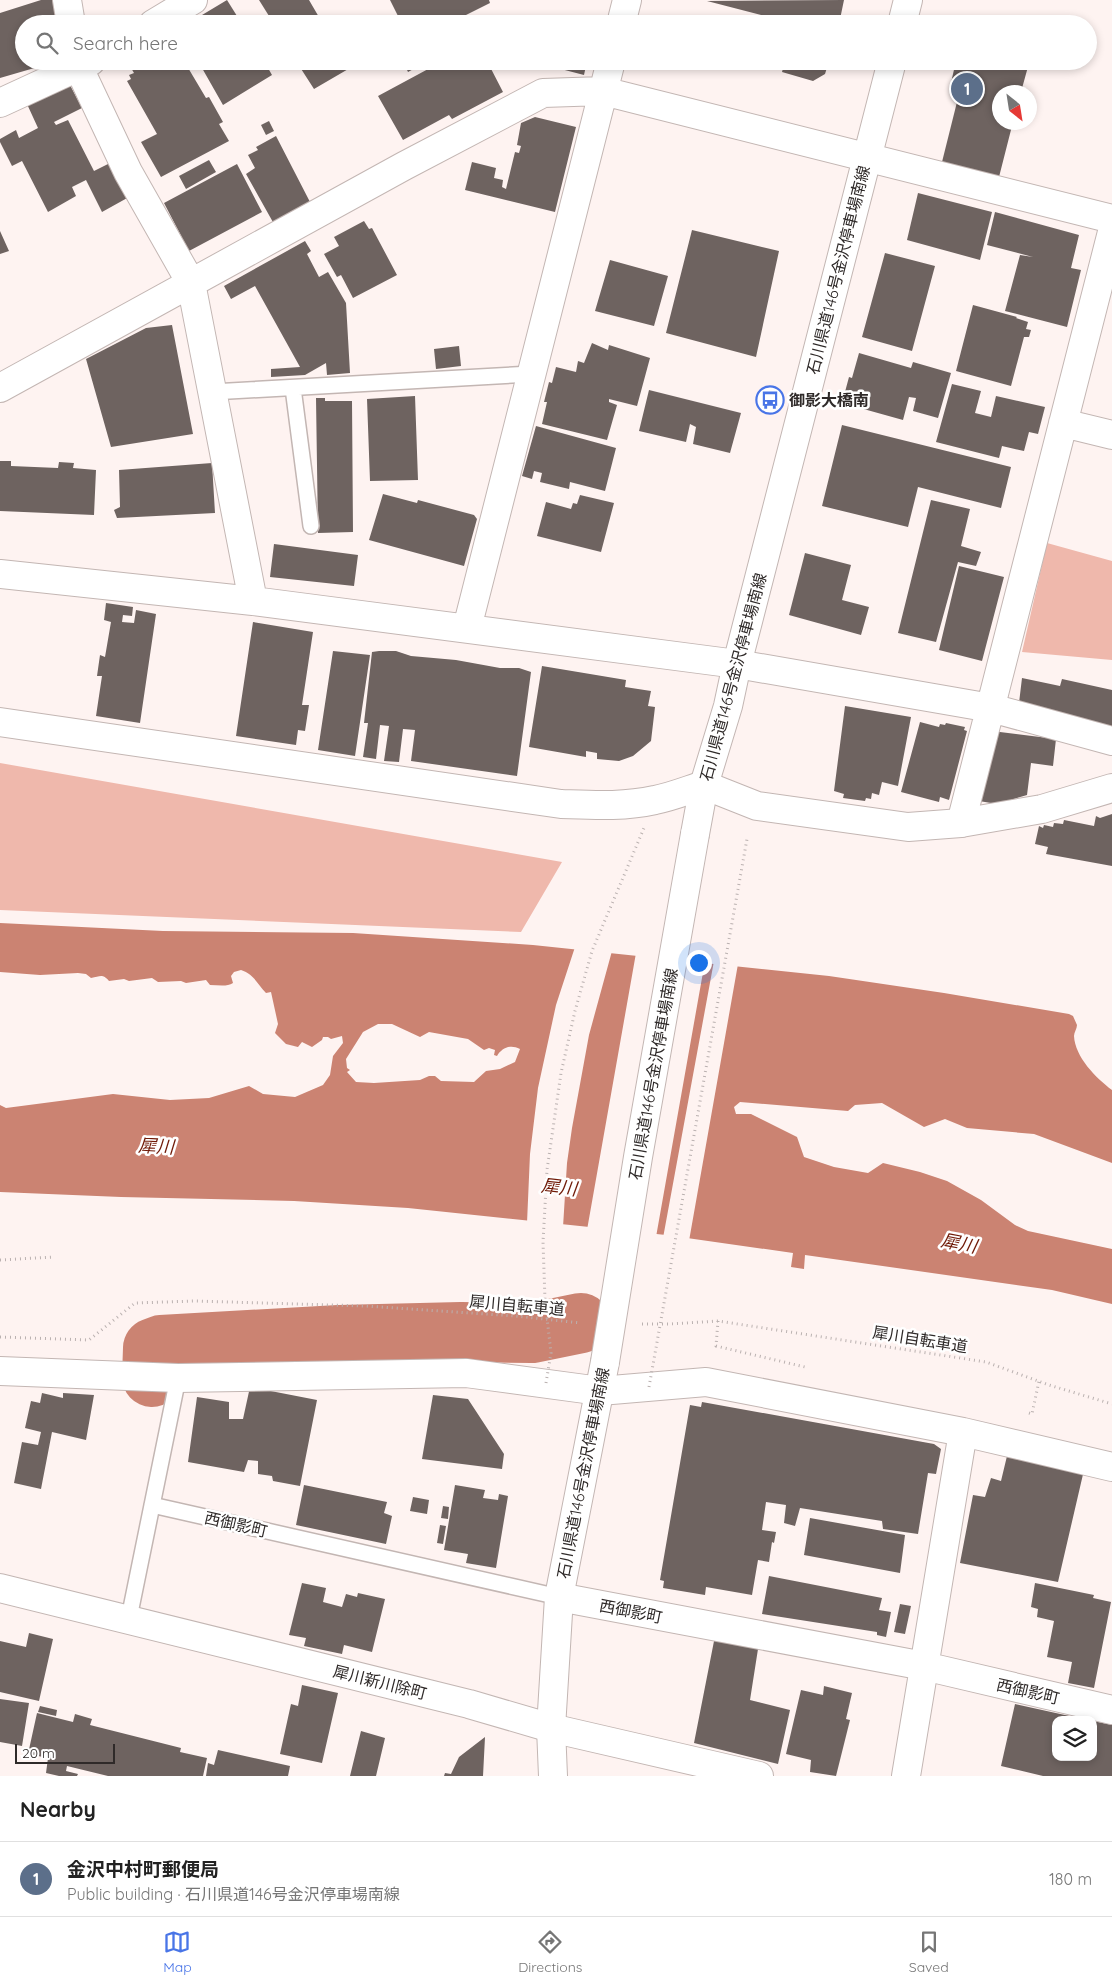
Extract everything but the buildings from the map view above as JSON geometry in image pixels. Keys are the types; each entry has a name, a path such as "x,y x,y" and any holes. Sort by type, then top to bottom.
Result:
{"street":[{"path":"67,0 70,15"},
{"path":"169,15 193,0"},
{"path":"623,15 627,0"},
{"path":"904,15 908,0"},
{"path":"0,103 70,70"},
{"path":"86,70 128,172 191,282 253,601"},
{"path":"467,628 609,70"},
{"name":"石川県道146号金沢停車場南線","path":"552,1776 552,1728 560,1597 600,1391 638,1157 704,785 728,706 737,664 890,70"},
{"path":"0,388 404,166 543,93 603,91 1112,219"},
{"path":"961,823 992,708 1112,232"},
{"path":"1063,423 1112,435"},
{"path":"0,574 253,601 737,664 992,708 1112,741"},
{"path":"0,722 112,740 561,804 605,806 631,804 656,800 704,785 757,806 908,827 961,823 1042,809 1112,788"},
{"path":"0,1372 178,1378 466,1373 600,1391 706,1382 963,1432 1112,1467"},
{"path":"906,1776 963,1432"},
{"name":"犀川新川除町","path":"0,1588 129,1618 469,1704 552,1728 759,1776"},
{"name":"西御影町","path":"560,1597 924,1666 1112,1710"}],"lane":[{"path":"212,392 531,374"},
{"path":"293,388 311,526"},
{"path":"129,1618 178,1378"},
{"name":"西御影町","path":"152,1505 560,1597"}],"path":[{"path":"546,1383 551,1354 545,1300 543,1242 547,1170 561,1073 592,951 644,828"},
{"path":"649,1387 734,920 746,839"},
{"path":"0,1260 54,1257"},
{"name":"犀川自転車道","path":"0,1336 89,1340 135,1303 195,1301 365,1306 516,1316 581,1323"},
{"name":"犀川自転車道","path":"641,1324 718,1321 986,1362 1112,1404"},
{"path":"1023,1412 1032,1414 1039,1381"}],"shaded area":[{"path":"1047,543 1112,561 1112,660 1022,652"},
{"path":"0,763 562,862 521,932 0,910"}],"water":[{"path":"0,923 163,931 353,933 533,945 829,976 1069,1014 1073,1016 1077,1025 1074,1036 1078,1052 1093,1073 1112,1090 1112,1163 1034,1134 967,1128 945,1119 924,1127 882,1103 855,1105 848,1111 740,1102 734,1107 736,1114 751,1114 797,1137 804,1157 834,1167 868,1173 883,1163 920,1172 947,1181 981,1200 1015,1225 1028,1231 1112,1249 1112,1304 1052,1290 805,1255 804,1269 791,1267 793,1253 666,1235 408,1208 294,1201 0,1192 0,1105 6,1108 113,1094 170,1100 209,1098 249,1086 263,1094 295,1097 323,1085 330,1075 333,1056 343,1043 342,1036 331,1039 323,1037 322,1040 312,1047 302,1042 298,1047 286,1044 275,1033 278,1024 271,992 266,993 252,977 241,970 234,972 231,976 233,983 222,986 210,985 206,980 186,983 181,981 158,982 152,978 109,981 103,976 91,978 86,974 78,973 40,975 0,972","holes":["378,1024 392,1024 420,1037 429,1032 468,1039 484,1050 489,1048 495,1050 494,1055 497,1056 507,1048 520,1049 515,1062 500,1069 486,1071 474,1082 441,1081 435,1076 429,1076 420,1080 374,1083 356,1082 347,1072 350,1070 347,1068 346,1059 363,1032"]}],"pier":[{"path":"575,947 612,951 589,1035 572,1128 567,1163 563,1227 527,1223 530,1154 538,1088 556,1005"},
{"path":"636,953 705,961 656,1237 587,1230"},
{"path":"714,961 738,964 689,1241 663,1238"}],"waterway":[{"name":"犀川","path":"152,1377 153,1348 161,1345 339,1335 461,1332 532,1333 581,1323"}],"place":[{"name":"金沢中村町郵便局","path":"967,89"},
{"name":"御影大橋南","path":"770,400"}]}
